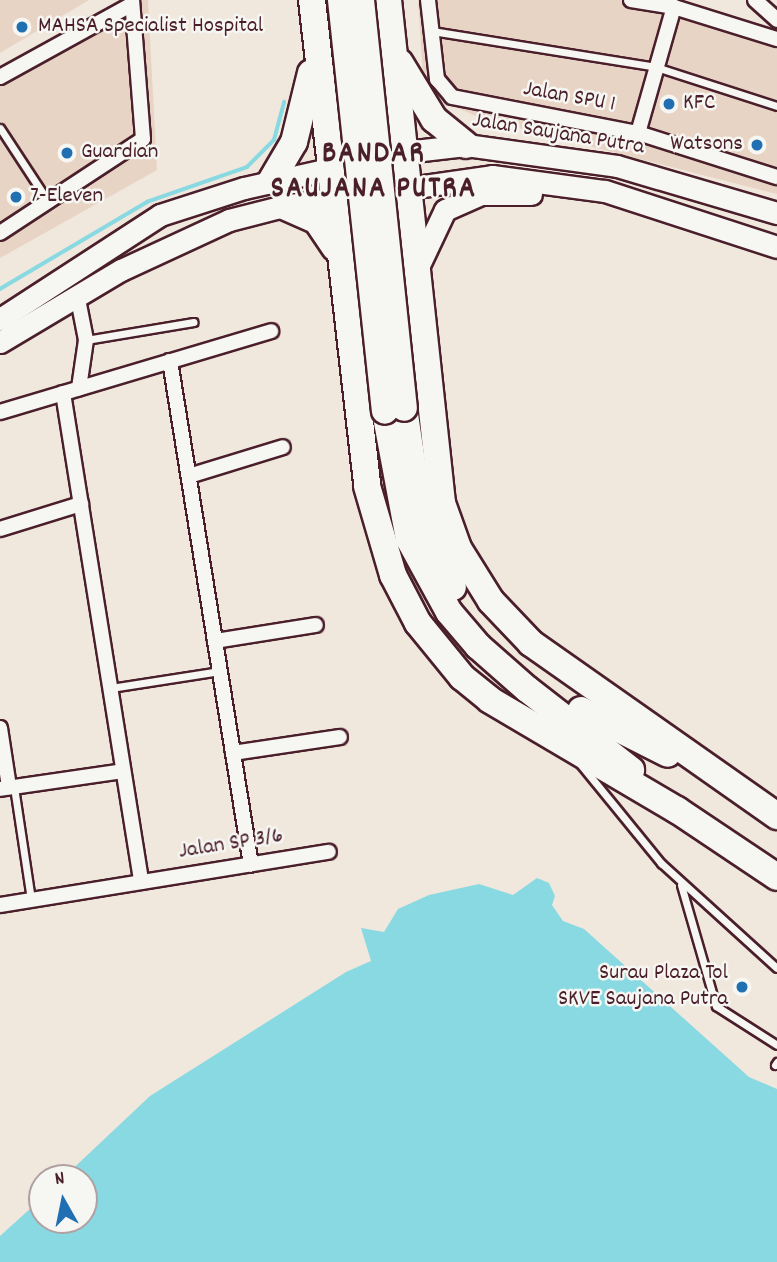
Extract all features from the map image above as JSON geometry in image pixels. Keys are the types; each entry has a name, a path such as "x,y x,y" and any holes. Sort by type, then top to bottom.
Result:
{"highway":[{"path":"312,0 337,252 367,486 393,575 418,623 462,677 490,700 677,810 777,877"},
{"path":"341,0 395,409 409,538 449,612 478,646 527,689 582,728 677,810"},
{"path":"361,0 395,409 416,488 442,569 492,642 593,718 709,771"},
{"path":"388,0 442,503 457,548 475,579 531,643 709,771 777,816"},
{"path":"271,181 294,142 308,93 316,37"},
{"path":"394,52 433,119 467,145"},
{"path":"284,206 317,221 337,252"}],"main road":[{"name":"Jalan Saujana Putra","path":"0,319 160,215 271,181 405,152 467,145 617,166 777,213"},
{"name":"Jalan Saujana Putra","path":"0,342 77,294 182,239 284,206 492,176 605,191 777,247"},
{"path":"417,268 437,221 460,200 506,191 619,206 640,201"}],"street":[{"name":"Jalan SPU 1","path":"428,0 437,79 452,97 638,133 777,177"},
{"path":"631,0 674,8 777,39"},
{"path":"755,0 777,20"},
{"path":"0,77 132,2 143,139 0,233"},
{"path":"638,133 674,8"},
{"path":"77,294 86,340 79,388"},
{"path":"0,412 271,331"},
{"path":"170,361 251,865"},
{"path":"63,393 141,882"},
{"path":"189,476 283,447"},
{"path":"0,529 81,504"},
{"path":"215,641 316,625"},
{"path":"0,728 8,788 123,771"},
{"path":"233,753 340,737"},
{"name":"Jalan SP 3/6","path":"0,905 329,852"}],"lane":[{"path":"431,31 656,67 777,106"},
{"path":"0,128 49,202"},
{"path":"86,340 193,322"},
{"path":"110,688 220,671"},
{"path":"567,747 680,882 777,968"},
{"path":"8,788 32,900"},
{"path":"680,882 716,1006 777,1045"}],"shaded area":[{"name":"MAHSA Specialist Hospital","path":"0,0 89,0 0,53"},
{"path":"128,0 148,0 157,170 0,258 0,68"},
{"path":"418,0 684,0 777,29 777,194 480,118 451,105 423,74"}],"water":[{"path":"537,878 549,883 555,896 552,905 563,921 584,929 749,1077 777,1089 777,1262 0,1262 0,1236 28,1211 28,1234 98,1234 98,1164 78,1164 150,1096 346,972 371,961 361,928 384,932 398,909 429,895 479,884 513,895"}],"waterway":[{"path":"0,289 147,202 247,167 274,140 284,102"}],"place":[{"name":"MAHSA Specialist Hospital","path":"22,27"},
{"name":"KFC","path":"669,104"},
{"name":"Watsons","path":"757,145"},
{"name":"Guardian","path":"67,153"},
{"name":"7-Eleven","path":"16,197"},
{"name":"Surau Plaza Tol SKVE Saujana Putra","path":"742,987"}],"district":[{"name":"BANDAR SAUJANA PUTRA","path":"374,173"}]}
